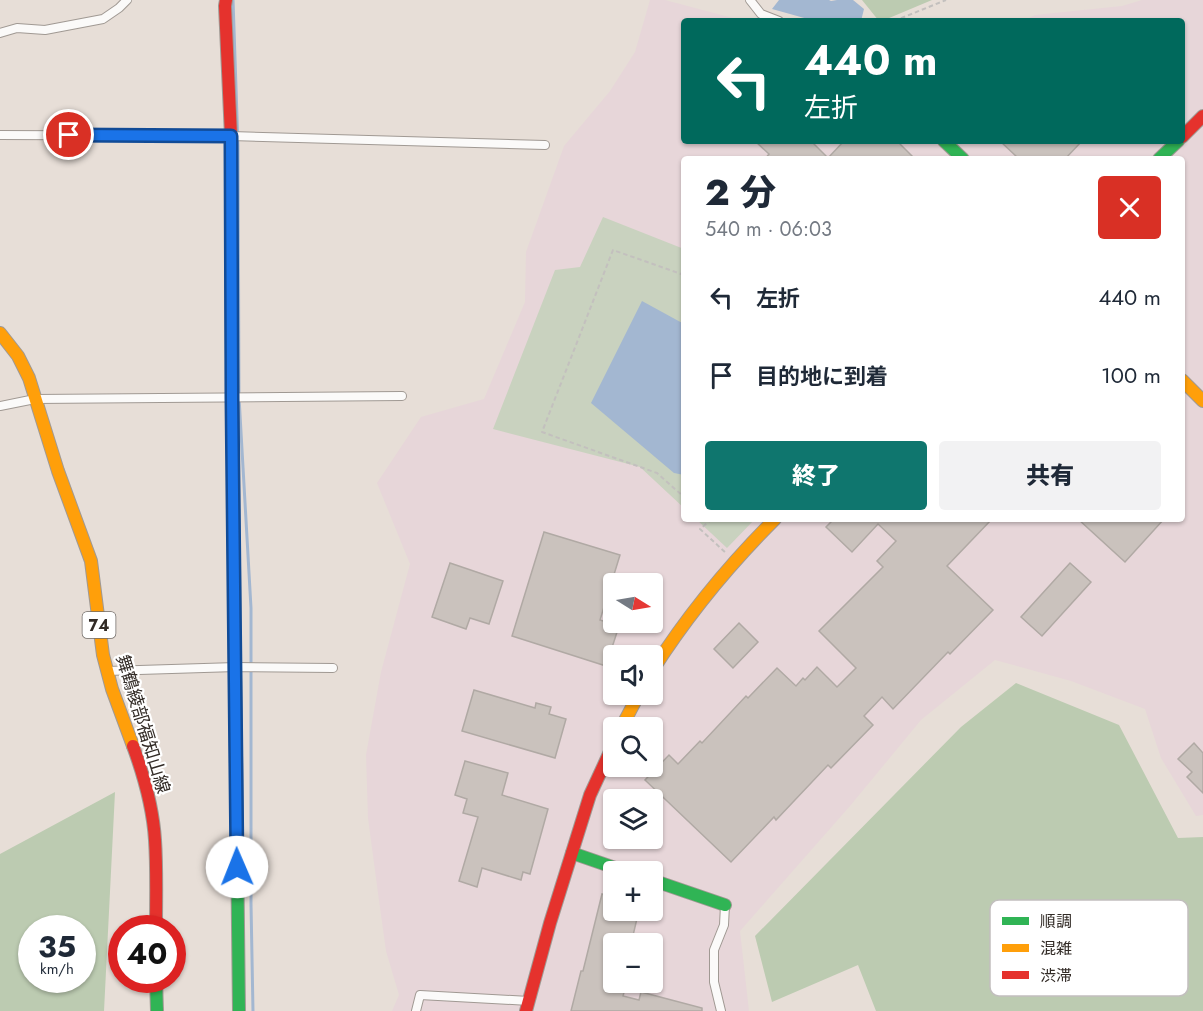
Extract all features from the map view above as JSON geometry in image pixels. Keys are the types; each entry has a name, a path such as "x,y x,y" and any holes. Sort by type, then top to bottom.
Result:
{"street":[{"path":"0,33 17,28 45,30 103,19 120,8 127,0"},
{"path":"226,0 231,136 239,1011"},
{"path":"750,0 761,14 771,18"},
{"path":"1185,134 1203,116"},
{"path":"0,135 231,136 545,145"},
{"path":"947,144 960,156"},
{"path":"1162,156 1175,144"},
{"name":"舞鶴綾部福知山線","path":"0,333 18,356 29,378 58,471 91,561 103,655 112,689 143,774 150,807 155,839 156,915"},
{"path":"1185,383 1203,401"},
{"path":"0,406 35,399 402,396"},
{"path":"663,653 735,561 772,522"},
{"path":"107,671 236,667 333,668"},
{"path":"416,1011 420,995 528,1006 550,923 590,795 603,767"},
{"path":"572,853 603,864"},
{"path":"663,884 725,905 724,925 714,950 714,982 721,1011"},
{"path":"156,993 156,1011"}],"path":[{"path":"901,18 946,0"},
{"path":"681,274 613,250 542,432 657,473 681,494"},
{"path":"708,522 700,529 735,561"}],"shaded area":[{"path":"650,0 665,0 733,18 681,18 681,144 1185,144 1185,18 1029,18 1035,15 1122,6 1142,0 1203,0 1203,815 1196,816 1161,758 1145,709 1071,681 995,660 921,720 850,806 740,931 749,1011 392,1011 399,995 386,951 378,893 368,818 366,755 381,672 410,564 377,483 421,417 484,399 525,302 526,252 564,146 610,91 635,52"}],"green space":[{"path":"862,0 932,0 889,18 877,18"},
{"path":"603,217 681,248 681,505 640,467 493,429 555,270 580,267"},
{"path":"699,522 752,522 727,548"},
{"path":"1016,683 1119,725 1178,838 1203,837 1203,1011 876,1011 858,965 772,1002 755,936 961,727"},
{"path":"115,792 104,1011 0,1011 0,854"}],"water":[{"path":"779,0 853,0 864,9 862,18 804,18 772,9"},
{"path":"642,301 681,322 681,474 674,473 591,403"}],"building":[{"path":"758,144 814,144 826,156 767,156 769,154"},
{"path":"841,144 900,144 912,156 830,156"},
{"path":"1003,144 1079,144 1068,156 1016,156"},
{"path":"831,522 989,522 947,566 993,610 950,654 948,652 893,709 882,697 864,716 873,725 831,768 828,765 776,820 774,817 731,862 663,797 663,789 654,789 645,780 648,777 663,777 663,761 669,755 678,764 777,668 796,686 817,667 837,687 856,668 819,631 883,567 877,561 896,541 878,524 852,552 826,527"},
{"path":"1081,522 1161,522 1125,562"},
{"path":"544,532 620,555 614,573 603,573 603,610 600,620 603,621 603,633 617,633 613,645 603,645 603,665 512,636"},
{"path":"450,563 503,581 489,624 470,618 466,629 432,617"},
{"path":"1070,563 1091,582 1042,636 1021,617"},
{"path":"739,623 758,642 733,668 714,649"},
{"path":"474,690 535,708 536,703 551,707 549,714 566,719 555,758 462,731"},
{"path":"1194,743 1203,753 1203,793 1187,777 1192,772 1178,759"},
{"path":"465,761 508,773 502,795 548,809 530,874 523,872 521,880 482,868 477,887 459,881 478,817 463,813 467,799 455,795"},
{"path":"603,894 603,921 636,921 634,933 603,933 603,993 624,993 623,996 639,1000 641,993 645,993 702,1008 702,1011 571,1011 581,971 583,971"}],"waterway":[{"path":"233,0 238,146 239,397 251,608 253,1011"}],"traffic: fast":[{"path":"947,144 960,156"},
{"path":"1162,156 1175,144"},
{"path":"235,669 239,1011"},
{"path":"572,853 603,864"},
{"path":"663,884 725,905"},
{"path":"156,993 157,1011"}],"traffic: slow":[{"path":"231,254 235,669"},
{"path":"0,333 18,356 29,378 58,471 91,561 103,655 112,689 133,746"},
{"path":"1185,383 1203,401"},
{"path":"663,655 709,592 772,522"},
{"path":"627,717 633,705"}],"traffic: jam":[{"path":"226,0 231,136 231,254"},
{"path":"1185,134 1203,116"},
{"path":"133,746 147,792 154,828 156,915"},
{"path":"526,1011 550,923 590,795 603,767"}],"route":[{"path":"69,135 231,136 237,867"}]}
